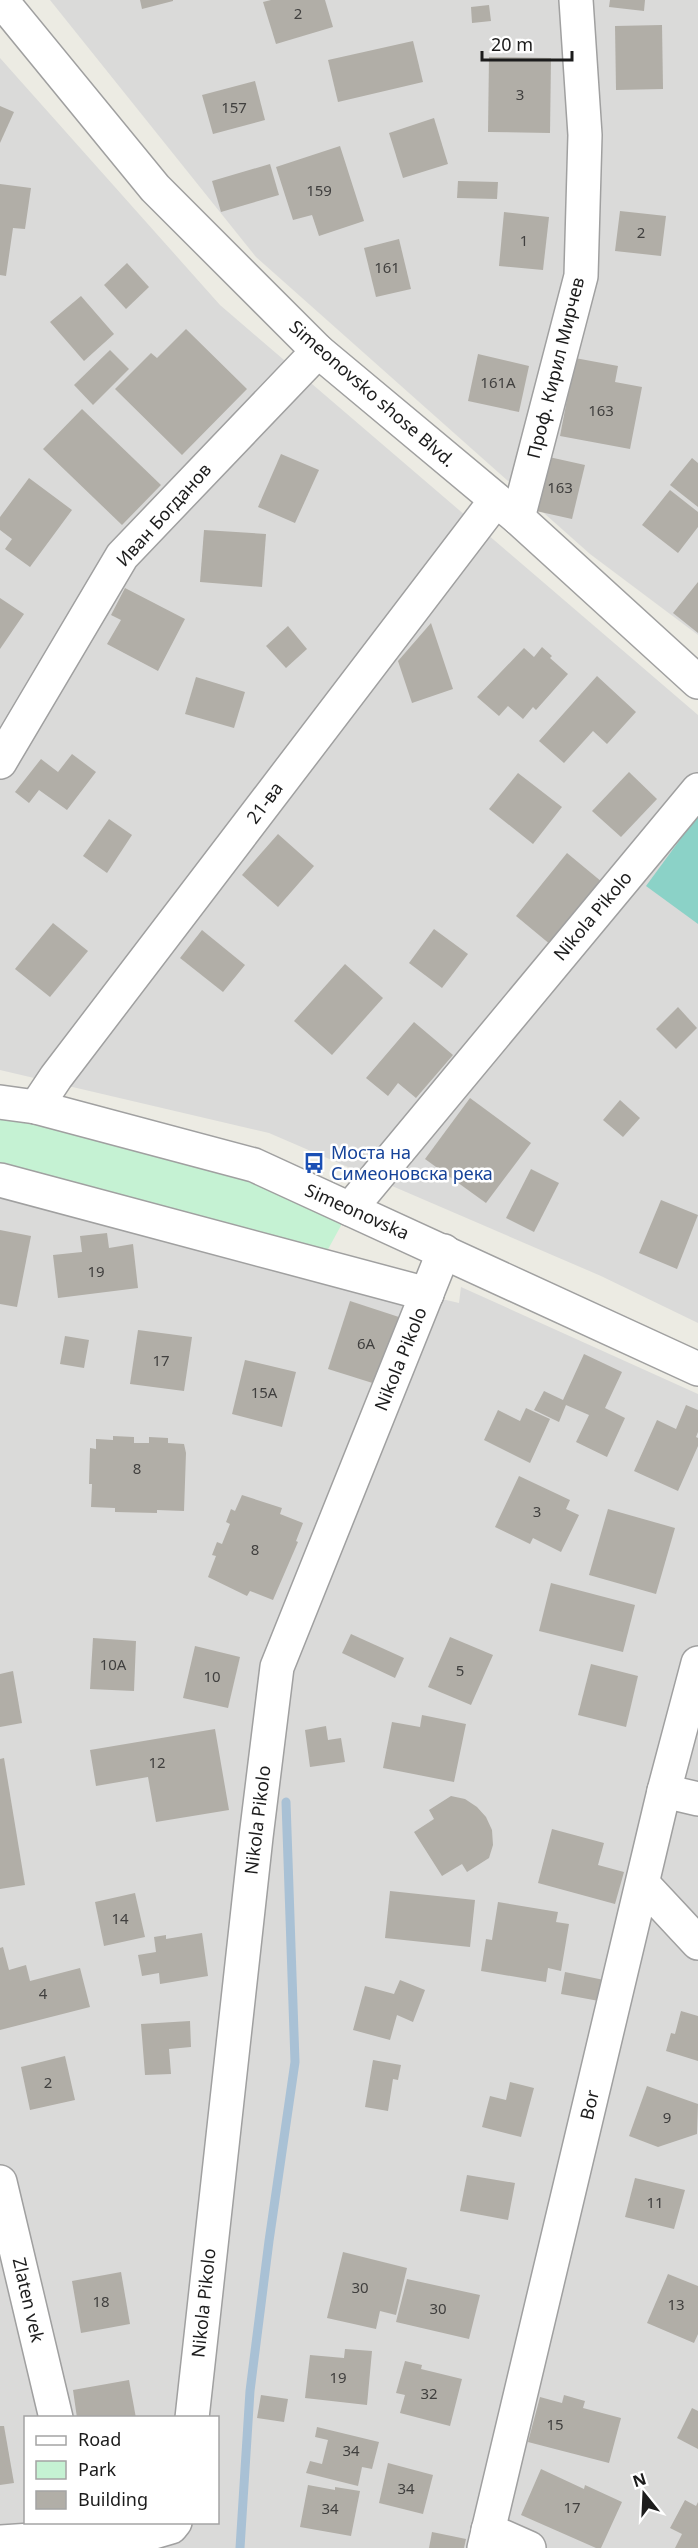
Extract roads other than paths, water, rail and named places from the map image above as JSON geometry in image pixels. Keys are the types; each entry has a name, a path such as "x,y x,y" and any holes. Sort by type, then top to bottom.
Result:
{"street":[{"name":"Simeonovsko shose Blvd.","path":"1,0 155,188 318,351 507,509 698,682"},
{"name":"Проф. Кирил Мирчев","path":"507,509 581,276 585,135 576,0"},
{"name":"Иван Богданов","path":"0,762 122,556 318,351"},
{"name":"21-ва","path":"36,1107 56,1077 507,509"},
{"name":"Nikola Pikolo","path":"350,1209 698,790"},
{"name":"Simeonovska","path":"0,1102 36,1107 254,1165 698,1369"},
{"path":"0,1180 427,1294"},
{"name":"Nikola Pikolo","path":"192,2416 277,1667 444,1251"},
{"name":"Bor","path":"486,2539 664,1791 698,1663"},
{"path":"664,1791 698,1799"},
{"path":"643,1884 698,1943"},
{"name":"Zlaten vek","path":"0,2182 56,2416"},
{"path":"0,2542 154,2532 173,2525"},
{"path":"486,2539 529,2548"}],"waterway":[{"path":"240,2548 250,2391 295,2062 286,1802"}],"place":[{"name":"Моста на Симеоновска река","path":"314,1163"}]}
